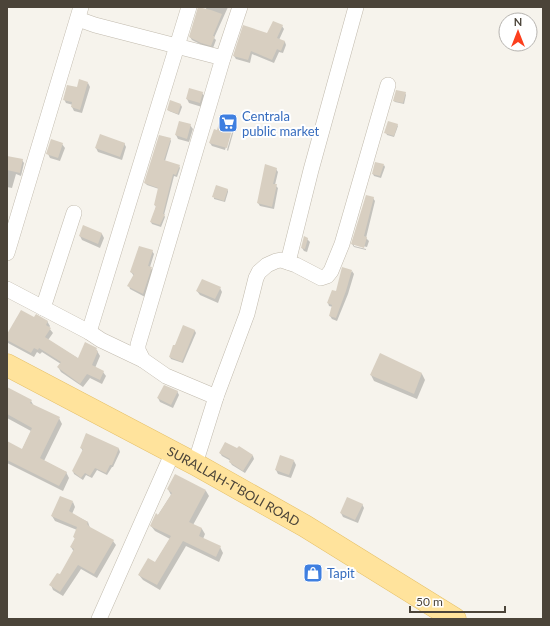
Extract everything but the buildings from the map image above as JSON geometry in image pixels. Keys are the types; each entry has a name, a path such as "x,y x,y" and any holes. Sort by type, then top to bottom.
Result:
{"main road":[{"name":"SURALLAH-T'BOLI ROAD","path":"7,365 173,452 305,526 454,619"}],"street":[{"path":"89,332 178,47 189,7"},
{"path":"142,360 138,350 138,345 223,58 240,7"},
{"path":"288,262 311,170 356,7"},
{"path":"7,253 79,13 94,25 223,58"},
{"path":"195,464 216,397 247,314 257,275 267,265 281,260 296,265 321,278 327,276 331,271 342,244 388,85"},
{"path":"43,308 74,213"},
{"path":"7,289 89,332 101,340 142,360 166,376 216,397"},
{"path":"99,619 173,452"}],"place":[{"name":"Centrala public market","path":"228,123"},
{"name":"Tapit","path":"313,573"}]}
